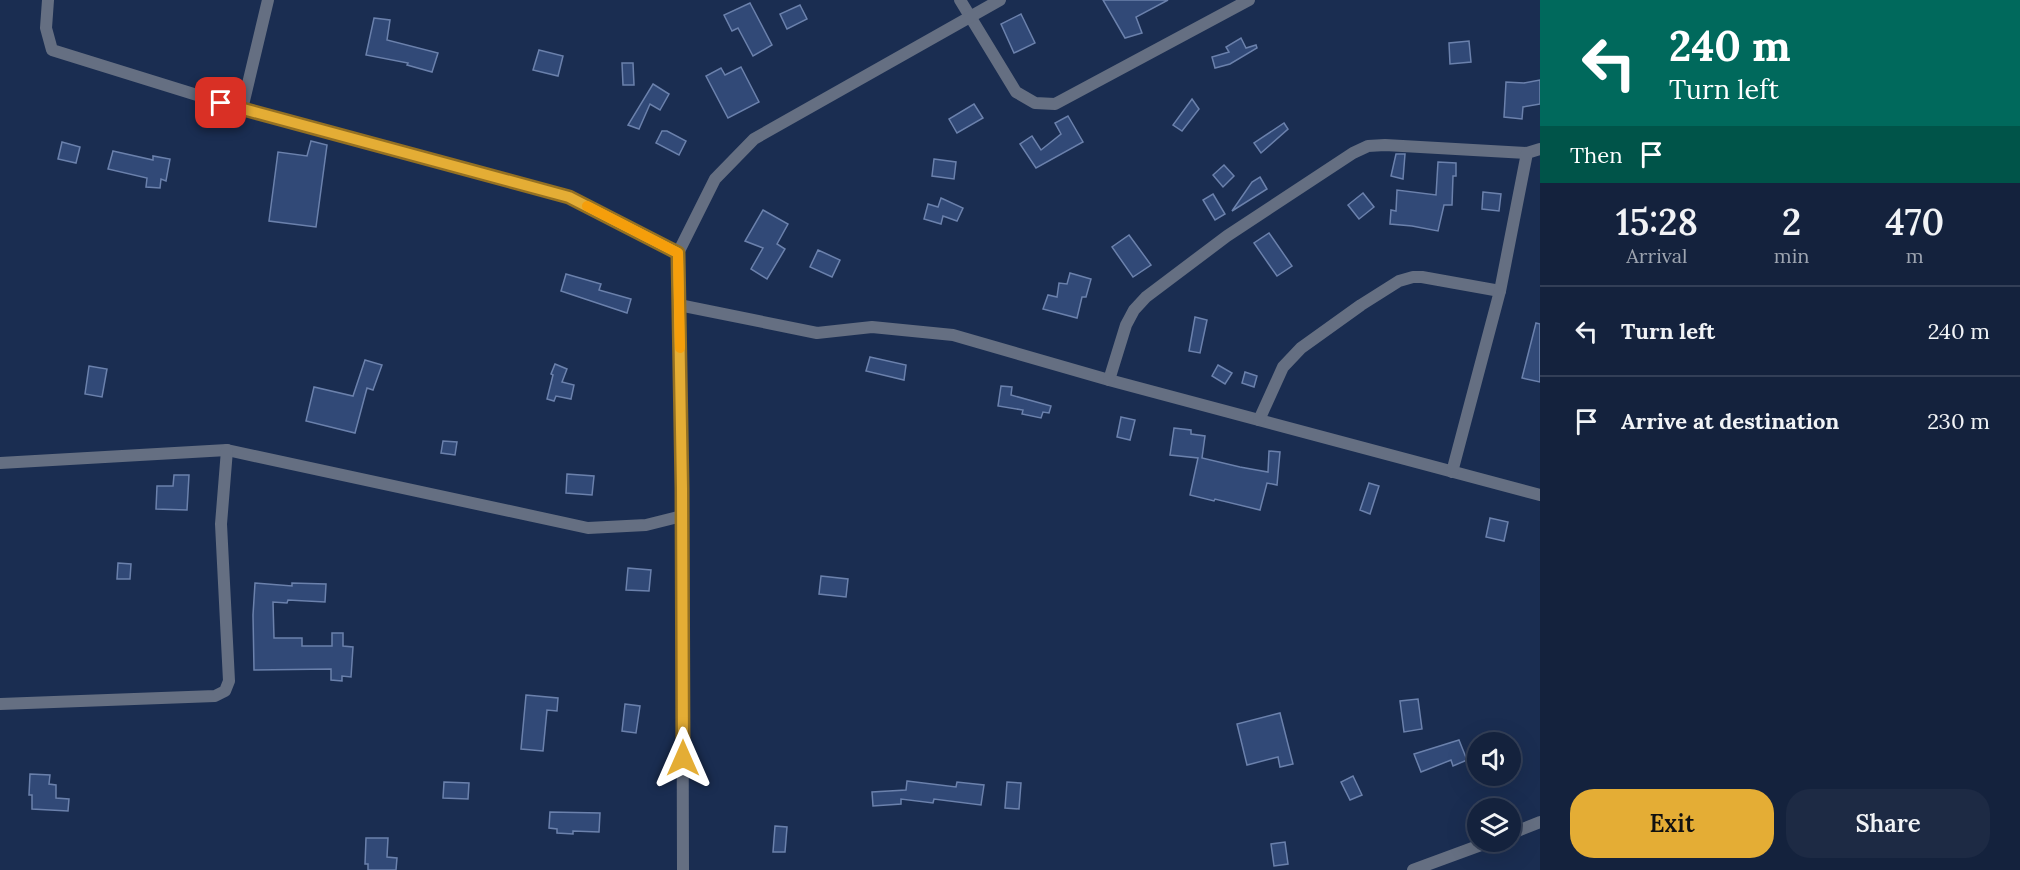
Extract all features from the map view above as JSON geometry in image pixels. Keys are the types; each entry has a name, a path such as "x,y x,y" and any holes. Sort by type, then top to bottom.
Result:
{"street":[{"path":"48,0 46,28 52,50 242,109 569,197 678,253"},
{"path":"242,109 268,0"},
{"path":"960,0 1016,92 1035,103 1055,104 1249,0"},
{"path":"683,870 682,516 678,253 716,179 754,139 1000,0"},
{"path":"1109,380 1126,325 1134,310 1146,297 1227,236 1353,153 1368,146 1385,145 1527,153 1540,149"},
{"path":"1452,472 1500,291 1527,153"},
{"path":"1260,420 1283,367 1301,348 1399,281 1422,277 1500,291"},
{"path":"680,305 817,333 872,327 953,335 1109,380 1540,495"},
{"path":"0,463 226,450 588,528 646,525 682,516"},
{"path":"0,704 215,696 225,692 229,681 220,524 226,450"},
{"path":"1521,830 1540,822"},
{"path":"1413,870 1467,850"}],"building":[{"path":"1103,0 1168,0 1136,17 1142,33 1125,38"},
{"path":"750,3 772,45 753,56 738,28 732,31 724,15"},
{"path":"800,5 807,19 787,29 780,14"},
{"path":"1021,14 1035,43 1014,53 1001,24"},
{"path":"374,18 390,20 387,40 438,53 432,72 407,65 408,63 366,55"},
{"path":"1241,38 1246,48 1256,45 1257,48 1230,64 1215,68 1212,57 1229,52 1226,47"},
{"path":"1469,41 1471,62 1450,64 1449,43"},
{"path":"539,50 563,56 558,76 533,70"},
{"path":"622,63 633,63 634,85 623,85"},
{"path":"741,67 759,102 728,118 706,76 721,68 725,75"},
{"path":"1540,80 1540,104 1523,107 1522,119 1504,117 1506,82 1524,83"},
{"path":"653,84 669,94 660,110 650,104 639,129 628,125"},
{"path":"1192,99 1199,109 1182,131 1173,125"},
{"path":"974,104 983,118 957,133 949,119"},
{"path":"1068,116 1083,142 1036,168 1020,144 1032,136 1041,150 1061,134 1055,123"},
{"path":"1284,123 1288,129 1261,153 1254,143"},
{"path":"662,131 667,131 686,141 679,155 656,143"},
{"path":"311,141 327,145 316,227 269,221 278,152 307,156"},
{"path":"62,142 80,147 76,163 58,159"},
{"path":"113,151 153,160 153,156 170,159 166,181 161,179 160,188 146,187 147,178 108,169"},
{"path":"1396,154 1405,154 1403,179 1391,176"},
{"path":"934,159 956,162 954,179 932,176"},
{"path":"1438,162 1456,163 1456,176 1453,176 1452,205 1444,205 1438,231 1390,224 1391,210 1396,211 1397,190 1436,195"},
{"path":"1224,165 1234,176 1223,187 1213,175"},
{"path":"1260,177 1267,189 1232,211 1252,182"},
{"path":"1483,192 1501,194 1499,211 1482,209"},
{"path":"1363,193 1374,207 1359,219 1348,205"},
{"path":"1213,194 1225,214 1215,220 1203,200"},
{"path":"941,198 963,208 957,221 943,216 941,224 924,219 928,204 938,207"},
{"path":"763,210 788,224 777,244 785,249 767,279 751,269 763,248 745,241"},
{"path":"1269,233 1292,266 1277,276 1254,243"},
{"path":"1129,235 1151,265 1133,277 1112,247"},
{"path":"818,250 840,260 832,277 810,267"},
{"path":"1070,273 1091,279 1086,297 1082,297 1077,318 1043,309 1048,295 1057,297 1059,283 1067,284"},
{"path":"566,274 601,284 599,290 631,299 627,313 561,291"},
{"path":"1195,317 1207,320 1200,353 1189,351"},
{"path":"1536,323 1540,324 1540,382 1522,378"},
{"path":"870,357 906,365 904,380 866,371"},
{"path":"365,360 382,365 373,390 367,388 355,433 306,421 314,387 353,396"},
{"path":"555,364 567,369 562,382 574,385 571,399 556,396 554,401 547,399"},
{"path":"1218,365 1232,373 1225,384 1212,376"},
{"path":"89,366 107,369 102,397 85,394"},
{"path":"1245,372 1257,376 1254,387 1242,383"},
{"path":"1001,386 1012,387 1011,395 1051,406 1049,413 1043,412 1041,418 1022,414 1023,410 998,406"},
{"path":"1121,417 1135,420 1130,440 1117,437"},
{"path":"1174,428 1191,430 1191,434 1205,436 1202,458 1240,467 1268,472 1269,451 1280,452 1277,485 1267,483 1260,510 1190,495 1198,458 1170,455"},
{"path":"443,441 457,442 455,455 441,453"},
{"path":"567,474 594,476 592,495 566,493"},
{"path":"174,475 189,475 187,510 156,509 157,486 173,486"},
{"path":"1369,483 1379,486 1370,514 1360,510"},
{"path":"1490,518 1508,522 1504,541 1486,537"},
{"path":"118,563 131,564 130,579 117,579"},
{"path":"628,568 651,570 649,591 626,590"},
{"path":"821,576 848,579 846,597 819,594"},
{"path":"255,583 292,586 292,583 326,584 325,602 288,600 287,603 273,602 274,638 302,638 302,646 332,646 332,633 343,633 343,646 353,647 351,677 342,676 342,681 331,680 331,669 254,670"},
{"path":"526,695 558,698 557,711 547,710 543,751 521,749"},
{"path":"1418,699 1422,729 1404,732 1400,701"},
{"path":"625,704 640,706 636,733 622,731"},
{"path":"1280,713 1293,764 1280,767 1278,757 1247,765 1237,724"},
{"path":"1459,740 1467,760 1453,766 1451,760 1421,772 1414,754"},
{"path":"30,774 50,775 49,784 56,785 56,798 69,799 68,811 32,809 32,795 29,795"},
{"path":"1353,776 1362,795 1350,800 1341,782"},
{"path":"907,781 956,787 957,782 984,785 981,805 934,799 933,803 901,799 901,804 873,806 872,792 906,790"},
{"path":"444,782 469,783 468,799 443,798"},
{"path":"1007,782 1021,783 1019,809 1005,808"},
{"path":"550,812 600,813 599,832 557,833 557,829 549,828"},
{"path":"775,826 787,827 785,852 773,852"},
{"path":"366,838 388,838 387,857 397,858 396,870 368,870 368,864 365,864"},
{"path":"1285,842 1288,864 1274,866 1271,844"}],"slow traffic":[{"path":"587,206 678,253 680,348"}],"route":[{"path":"221,103 569,197 678,253 683,758"}]}
